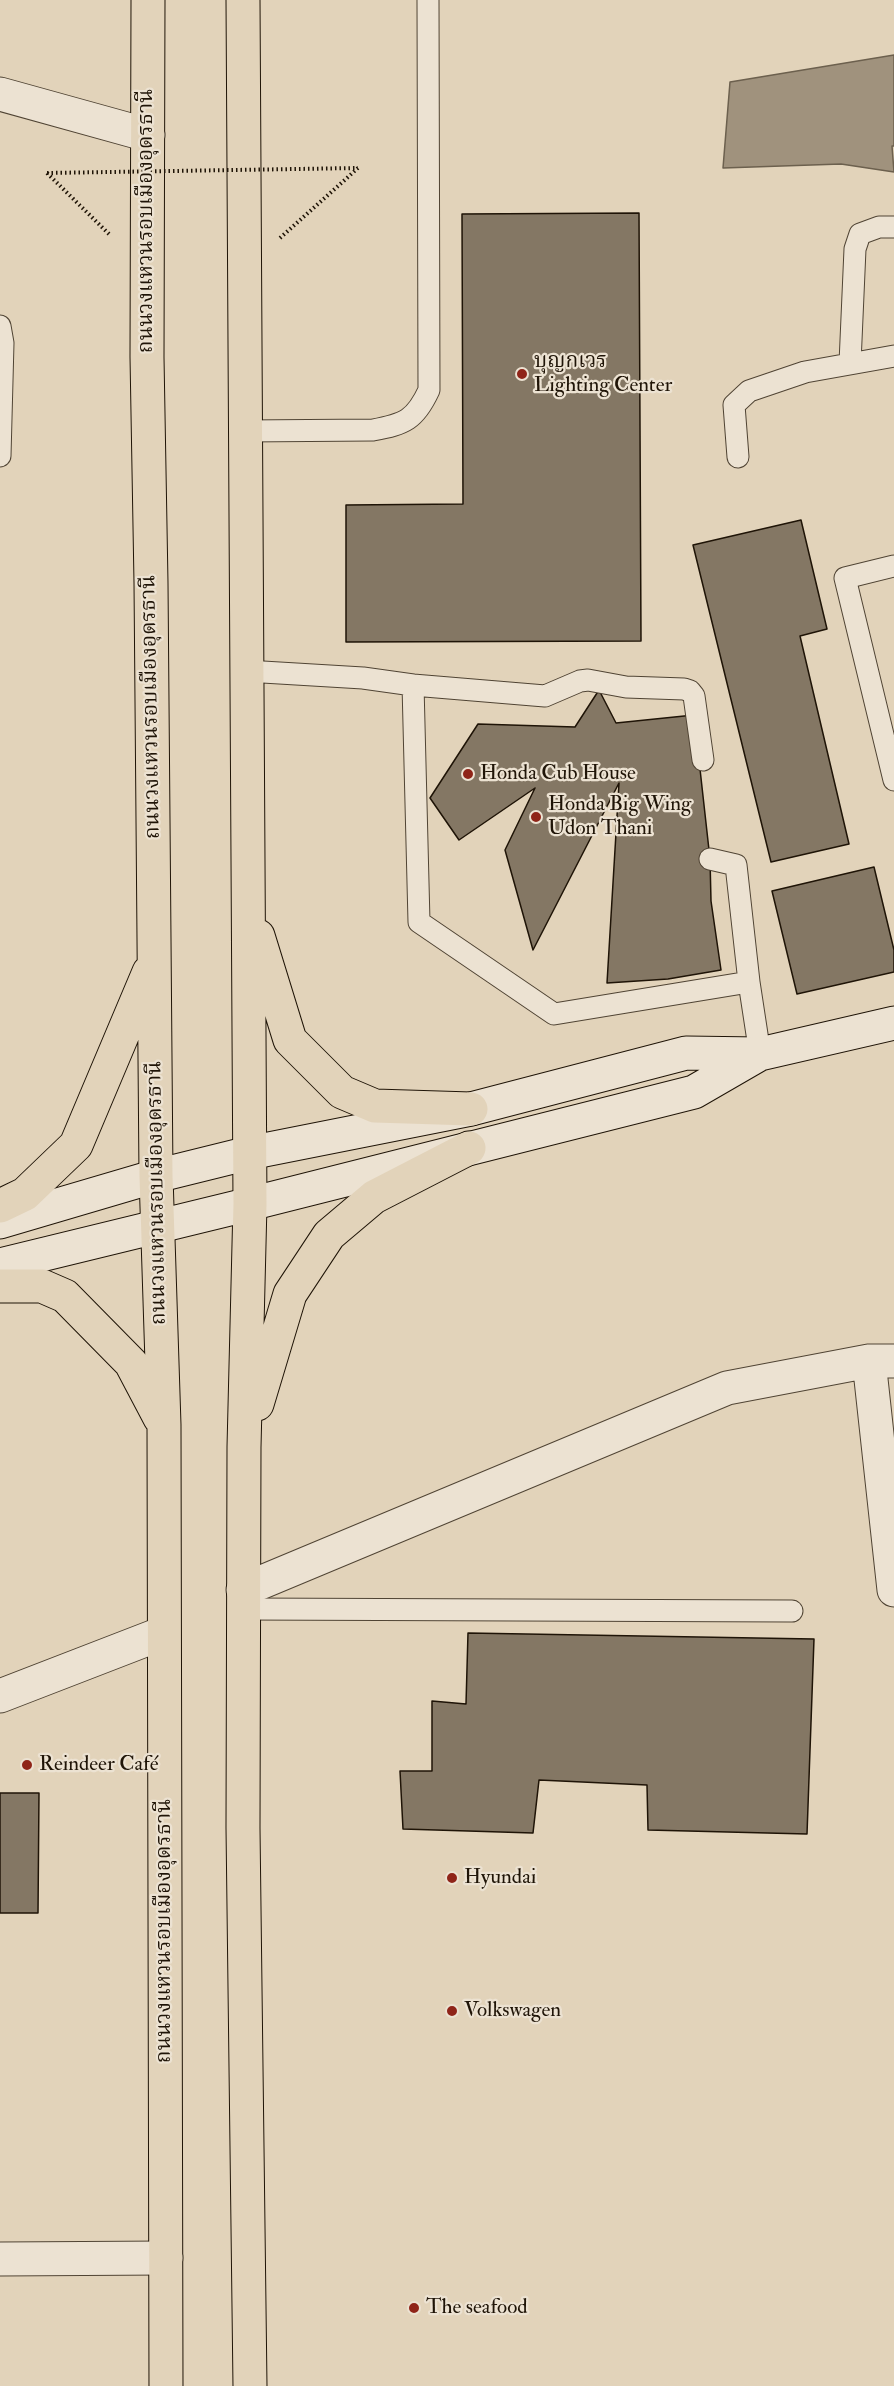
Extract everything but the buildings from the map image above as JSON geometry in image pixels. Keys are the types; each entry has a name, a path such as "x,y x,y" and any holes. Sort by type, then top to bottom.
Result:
{"main road":[{"name":"ถนนวงแหวนรอบเมืองอุดรธานี","path":"148,0 147,357 156,1176 164,1425 166,2386"},
{"path":"243,0 250,1204 244,1447 243,1828 250,2386"},
{"path":"0,94 148,135"},
{"path":"247,903 290,1040 342,1092 375,1106 471,1108"},
{"path":"0,1206 25,1194 76,1145 155,958"},
{"path":"0,1222 156,1176 249,1153 471,1108 686,1053 760,1054 894,1023"},
{"path":"0,1265 694,1092 760,1054"},
{"path":"244,1447 290,1294 329,1235 374,1197 469,1148"},
{"path":"0,1286 42,1286 65,1296 131,1363 164,1425"},
{"path":"243,1600 727,1388 882,1361 894,1590"},
{"path":"0,1696 163,1633"},
{"path":"0,2259 166,2258"}],"lane":[{"path":"244,431 373,430 393,426 408,421 420,410 429,390 428,0"},
{"path":"850,363 855,249 860,234 879,226 894,226"},
{"path":"0,456 1,337"},
{"path":"738,457 734,405 749,391 805,372 894,356"},
{"path":"894,566 845,578 894,780"},
{"path":"246,670 363,678 413,685 545,696 580,681 588,680 626,687 684,688 694,696 703,760"},
{"path":"413,685 419,922 554,1014 749,982"},
{"path":"710,859 736,865 749,982 760,1054"},
{"path":"243,1600 792,1611"}],"path":[{"path":"148,273 47,173 358,168 243,271"}],"shaded area":[{"path":"894,55 894,146 892,146 894,172 841,164 723,168 730,82"}],"place":[{"name":"บุญกเวร Lighting Center","path":"522,374"},
{"name":"Honda Cub House","path":"468,774"},
{"name":"Honda Big Wing Udon Thani","path":"536,817"},
{"name":"Reindeer Café","path":"27,1765"},
{"name":"Hyundai","path":"452,1878"},
{"name":"Volkswagen","path":"452,2011"},
{"name":"The seafood","path":"414,2308"}]}
